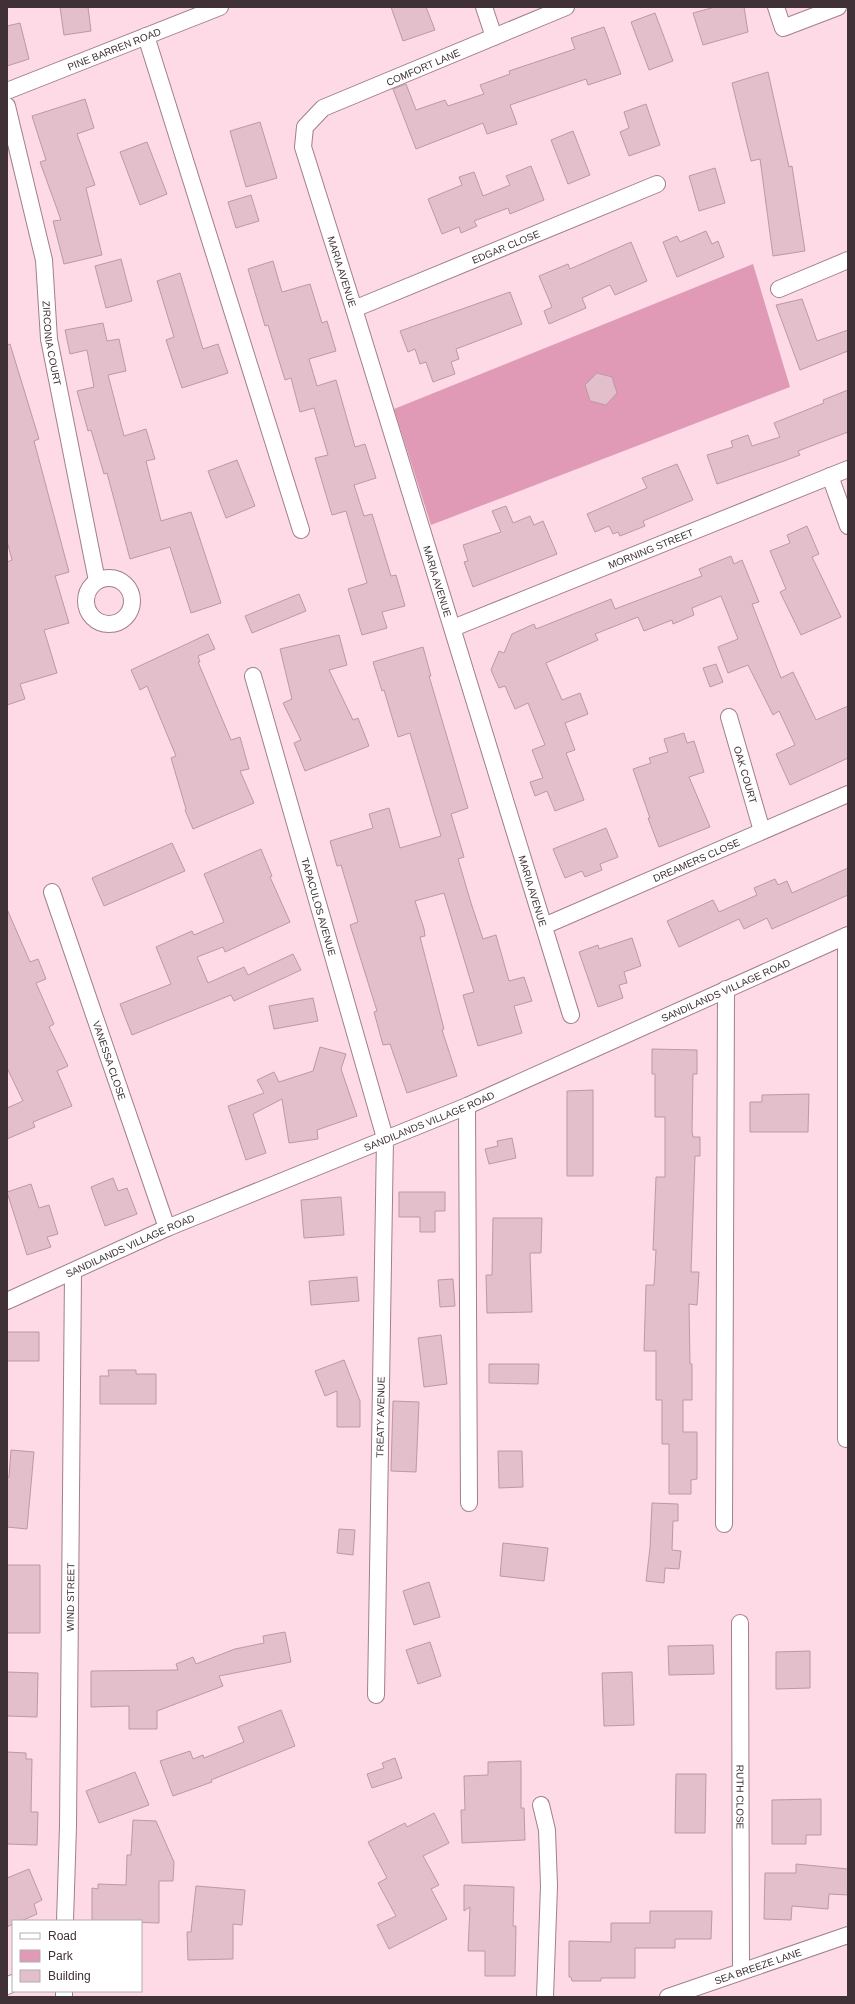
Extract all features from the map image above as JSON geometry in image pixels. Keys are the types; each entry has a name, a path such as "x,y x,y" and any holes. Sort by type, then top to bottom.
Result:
{"street":[{"name":"PINE BARREN ROAD","path":"7,91 220,7"},
{"path":"484,7 494,37"},
{"name":"COMFORT LANE","path":"303,147 305,127 323,108 566,7"},
{"path":"776,7 783,28 838,7"},
{"path":"146,36 301,530"},
{"name":"ZIRCONIA COURT","path":"7,106 44,260 49,339 97,581"},
{"name":"MARIA AVENUE","path":"303,147 453,628 571,1015"},
{"name":"EDGAR CLOSE","path":"354,309 657,184"},
{"path":"779,289 848,260"},
{"name":"MORNING STREET","path":"453,628 848,468"},
{"path":"830,476 848,526"},
{"name":"TAPACULOS AVENUE","path":"253,676 385,1138"},
{"name":"OAK COURT","path":"729,717 762,831"},
{"name":"DREAMERS CLOSE","path":"544,926 848,794"},
{"name":"VANESSA CLOSE","path":"52,892 167,1228"},
{"path":"846,1439 847,935"},
{"name":"SANDILANDS VILLAGE ROAD","path":"7,1301 72,1273 167,1228 385,1138 467,1106 847,935"},
{"path":"724,1524 726,989"},
{"path":"467,1106 469,1503"},
{"name":"TREATY AVENUE","path":"376,1695 385,1138"},
{"name":"WIND STREET","path":"66,1920 72,1273"},
{"name":"RUTH CLOSE","path":"740,1623 741,1971"},
{"path":"541,1805 547,1830 550,1886 545,1997"},
{"name":"SEA BREEZE LANE","path":"668,1997 697,1992 741,1971 848,1935"}],"green space":[{"path":"753,264 790,387 431,525 394,409"}],"building":[{"path":"60,7 88,7 91,31 64,35"},
{"path":"391,7 426,7 435,30 403,41"},
{"path":"715,7 744,7 748,32 703,45 693,13"},
{"path":"655,13 673,61 649,70 631,22"},
{"path":"20,23 29,59 7,66 7,26"},
{"path":"604,27 621,74 588,85 586,79 510,105 517,124 487,134 483,123 416,149 393,89 406,84 416,110 445,100 448,106 484,94 480,85 510,74 509,71 575,49 571,38"},
{"path":"768,72 789,167 792,166 805,251 773,256 760,159 751,161 732,83"},
{"path":"85,99 94,128 77,134 95,185 86,188 102,255 64,264 53,221 61,220 40,162 46,160 32,116"},
{"path":"646,104 660,145 629,156 620,132 629,128 624,112"},
{"path":"260,122 277,178 246,187 230,131"},
{"path":"573,131 590,175 568,184 551,140"},
{"path":"147,142 167,194 140,205 120,152"},
{"path":"531,166 544,200 510,214 508,208 474,221 477,226 461,233 459,227 442,234 428,199 462,185 459,177 474,172 483,196 510,185 506,176"},
{"path":"715,168 725,203 699,211 689,176"},
{"path":"251,195 259,221 236,228 228,202"},
{"path":"706,231 712,244 718,241 724,257 677,277 663,242 677,236 680,242"},
{"path":"631,242 647,281 615,295 610,285 582,298 586,308 549,324 544,311 552,307 539,276 568,264 570,269"},
{"path":"121,259 132,301 106,308 95,266"},
{"path":"273,261 282,292 310,284 322,323 327,321 336,351 309,359 317,386 336,380 355,447 365,444 376,478 354,485 364,516 372,514 391,576 396,575 405,606 382,612 387,628 362,635 348,589 367,583 346,511 332,515 315,458 328,455 314,408 300,412 291,378 285,380 268,325 265,326 248,269"},
{"path":"180,273 203,349 218,344 228,373 182,388 166,340 174,337 157,281"},
{"path":"510,292 522,324 456,349 459,359 451,362 455,374 433,382 426,362 420,364 415,349 408,352 400,331"},
{"path":"802,299 817,341 848,330 848,351 800,370 776,305"},
{"path":"103,323 107,341 119,339 126,371 108,375 124,436 146,429 155,459 146,461 161,521 191,512 221,603 191,613 170,547 130,559 107,473 104,474 91,430 88,431 77,391 94,387 87,350 70,354 65,330"},
{"path":"10,344 39,439 34,441 69,572 55,576 69,623 44,630 57,673 20,684 25,699 7,705 7,562 12,560 7,541 7,345"},
{"path":"597,373 612,377 617,393 606,405 590,401 585,385"},
{"path":"848,390 848,432 798,451 800,455 717,484 707,455 733,447 731,441 748,435 752,446 780,437 774,423 824,403 823,400"},
{"path":"237,460 255,506 226,518 208,471"},
{"path":"677,464 693,500 643,521 645,526 620,536 618,532 613,534 609,526 595,532 587,514 647,488 642,478"},
{"path":"506,506 513,523 530,516 534,525 543,521 557,554 473,587 464,562 468,561 463,545 501,532 492,511"},
{"path":"807,526 819,554 812,557 841,617 801,635 780,592 786,589 770,551 790,543 787,535"},
{"path":"731,556 734,564 742,560 759,602 752,604 781,678 793,672 816,720 848,706 848,758 790,785 776,754 795,745 779,711 773,715 748,665 728,673 718,647 738,639 721,596 692,608 694,615 673,624 672,620 644,631 638,617 595,634 598,640 546,663 562,700 580,693 588,714 565,723 575,750 566,753 584,800 555,811 547,791 535,796 530,782 543,778 532,750 545,745 528,703 515,709 505,686 499,688 491,670 499,651 504,653 512,634 534,624 536,629 611,599 615,609 702,576 699,569"},
{"path":"299,594 306,611 252,633 245,616"},
{"path":"208,634 215,649 198,656 200,662 198,662 231,740 240,737 249,769 240,771 254,803 193,829 185,810 186,809 171,758 176,756 147,686 140,690 131,670"},
{"path":"339,635 347,665 329,670 353,720 358,718 369,746 305,771 294,743 301,740 283,703 292,699 280,649"},
{"path":"423,647 431,676 429,676 468,808 451,814 464,857 458,859 471,903 483,939 496,935 509,981 524,977 532,1001 514,1006 522,1033 478,1046 463,995 474,992 444,893 415,901 424,929 425,936 420,937 444,1029 442,1030 457,1076 407,1093 390,1044 383,1045 374,1012 377,1011 350,925 358,922 341,865 337,866 330,841 373,828 369,814 389,808 400,848 441,836 410,733 398,737 384,690 382,691 373,662"},
{"path":"716,664 723,682 710,687 703,668"},
{"path":"684,733 687,743 694,741 704,772 689,777 710,827 659,847 648,818 650,818 633,769 651,763 649,758 668,752 664,739"},
{"path":"606,828 618,857 600,864 602,870 585,877 582,871 565,878 553,849"},
{"path":"172,843 185,871 104,906 92,878"},
{"path":"261,849 272,876 270,877 290,922 225,952 223,947 197,957 208,983 244,967 248,975 293,954 301,970 234,1001 231,995 132,1035 120,1004 171,984 156,947 192,931 194,935 224,922 204,874"},
{"path":"848,868 848,895 772,929 767,918 744,929 739,919 679,947 667,921 713,900 719,912 757,895 754,888 775,879 778,885 787,881 792,893"},
{"path":"7,909 30,962 38,959 46,979 36,983 54,1024 49,1027 68,1066 57,1071 72,1106 33,1122 35,1127 7,1139 7,1108 23,1101 7,1068"},
{"path":"632,938 641,966 624,972 627,983 619,985 623,998 598,1007 579,952 598,945 599,949"},
{"path":"313,998 318,1021 274,1029 269,1006"},
{"path":"320,1047 346,1054 341,1069 357,1116 317,1130 318,1139 289,1143 282,1099 253,1114 266,1153 246,1160 228,1106 264,1093 257,1080 274,1072 279,1082 313,1071"},
{"path":"652,1049 697,1050 697,1074 693,1074 692,1131 693,1137 700,1137 700,1156 695,1156 691,1272 699,1272 697,1305 689,1304 692,1400 683,1400 683,1432 697,1432 697,1479 691,1480 691,1494 669,1494 669,1444 662,1444 662,1400 656,1400 656,1351 644,1351 646,1285 654,1285 656,1250 653,1250 656,1177 665,1177 665,1117 655,1117 655,1074 652,1074"},
{"path":"593,1090 593,1176 567,1176 567,1091"},
{"path":"809,1094 808,1132 750,1132 750,1102 762,1102 762,1095"},
{"path":"512,1138 516,1158 489,1164 485,1149 498,1146 497,1141"},
{"path":"113,1178 118,1191 127,1188 137,1214 105,1226 91,1187"},
{"path":"31,1184 39,1208 49,1205 58,1234 47,1237 51,1247 27,1255 7,1192"},
{"path":"399,1192 445,1192 445,1211 435,1211 435,1232 420,1232 420,1217 399,1217"},
{"path":"341,1197 344,1235 304,1238 301,1200"},
{"path":"493,1218 542,1218 541,1253 530,1253 532,1312 487,1313 486,1275 492,1275"},
{"path":"357,1277 359,1301 311,1305 309,1281"},
{"path":"453,1279 455,1306 440,1307 438,1280"},
{"path":"7,1332 39,1332 39,1361 7,1361"},
{"path":"441,1335 447,1384 424,1387 418,1338"},
{"path":"344,1360 360,1401 360,1427 337,1427 337,1391 325,1396 315,1371"},
{"path":"489,1364 539,1364 538,1384 489,1383"},
{"path":"108,1370 136,1370 136,1374 156,1374 156,1404 100,1404 100,1376 109,1376"},
{"path":"393,1401 419,1402 416,1472 391,1471"},
{"path":"11,1450 34,1452 27,1529 7,1527 7,1477 9,1477"},
{"path":"498,1451 522,1451 523,1487 499,1488"},
{"path":"652,1503 678,1504 678,1521 673,1521 672,1550 681,1551 679,1569 665,1568 664,1583 646,1581 650,1548"},
{"path":"339,1529 355,1530 353,1555 337,1553"},
{"path":"503,1543 548,1548 544,1581 500,1576"},
{"path":"7,1565 40,1565 40,1633 7,1633"},
{"path":"429,1582 440,1617 414,1625 403,1591"},
{"path":"285,1632 291,1662 219,1676 223,1686 157,1711 157,1729 129,1729 129,1706 91,1707 91,1671 178,1670 176,1664 193,1657 196,1664 235,1649 264,1643 263,1636"},
{"path":"430,1642 441,1676 418,1684 406,1650"},
{"path":"713,1645 714,1674 669,1675 668,1646"},
{"path":"810,1651 810,1688 776,1689 776,1652"},
{"path":"7,1672 38,1673 37,1717 7,1716"},
{"path":"632,1672 634,1725 604,1726 602,1673"},
{"path":"281,1710 295,1746 211,1780 212,1782 173,1796 160,1761 190,1751 193,1759 203,1755 204,1758 244,1742 238,1727"},
{"path":"7,1752 26,1753 26,1759 32,1759 31,1812 38,1812 37,1845 7,1844"},
{"path":"395,1758 402,1778 372,1788 367,1774 384,1768 382,1763"},
{"path":"521,1761 521,1808 524,1808 525,1840 462,1843 461,1810 465,1810 464,1776 488,1775 488,1762"},
{"path":"135,1772 149,1805 99,1823 86,1791"},
{"path":"676,1774 706,1774 705,1833 675,1833"},
{"path":"821,1799 821,1835 806,1835 806,1844 772,1844 772,1800"},
{"path":"434,1813 449,1843 423,1856 439,1885 431,1889 447,1919 389,1949 377,1925 396,1916 378,1883 387,1878 368,1842 405,1823 407,1827"},
{"path":"133,1820 156,1821 174,1862 173,1881 159,1881 159,1923 142,1922 142,1920 92,1920 92,1888 98,1889 98,1884 126,1885 127,1855 131,1855"},
{"path":"796,1864 848,1869 848,1895 829,1894 828,1909 792,1906 791,1920 764,1919 765,1873 796,1873"},
{"path":"29,1869 42,1900 34,1904 37,1914 23,1920 12,1920 12,1924 7,1927 7,1878"},
{"path":"464,1885 514,1887 513,1926 516,1926 515,1976 485,1976 485,1951 468,1951 470,1907 464,1911"},
{"path":"196,1886 245,1890 242,1925 233,1924 233,1959 188,1960 187,1932 191,1932"},
{"path":"650,1911 712,1911 711,1939 675,1939 675,1948 635,1948 635,1978 601,1978 601,1981 572,1981 571,1977 569,1977 569,1941 611,1942 611,1923 650,1923"}]}
